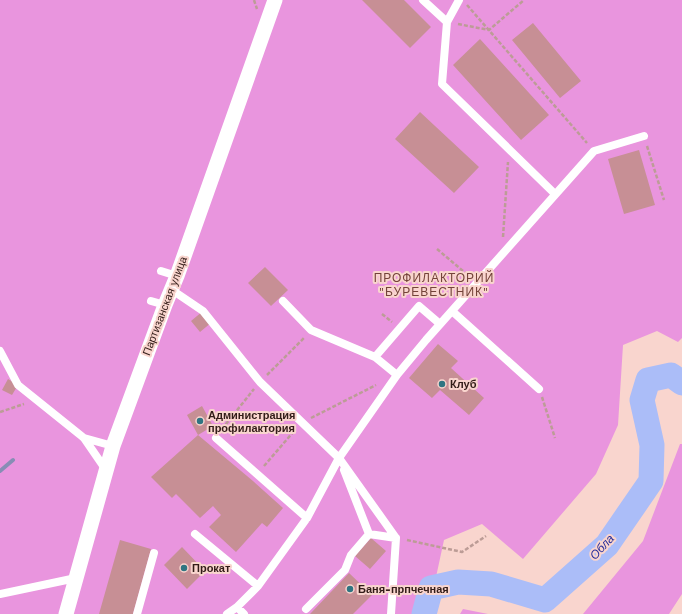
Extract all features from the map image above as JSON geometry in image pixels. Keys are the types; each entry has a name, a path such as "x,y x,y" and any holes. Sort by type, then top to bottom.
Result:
{"street":[{"name":"Партизанская улица","path":"69,613 76,578 106,470 158,303 172,290 275,0"}],"lane":[{"path":"424,0 447,22"},
{"path":"459,0 447,22 442,84 555,194"},
{"path":"227,614 238,610 258,586 307,518 339,458 397,374 440,324 594,151 644,136"},
{"path":"161,271 177,276"},
{"path":"172,290 203,311 260,382 339,458 396,538 391,614"},
{"path":"283,302 312,330 375,357 397,374"},
{"path":"375,357 419,306 440,324"},
{"path":"452,311 539,389"},
{"path":"0,351 18,385 84,438 106,470"},
{"path":"84,438 113,446"},
{"path":"216,438 307,518"},
{"path":"339,458 369,534"},
{"path":"195,534 258,586"},
{"path":"369,534 396,538"},
{"path":"306,609 345,570 351,555 369,534"},
{"path":"137,614 154,553"},
{"path":"0,594 76,578"},
{"path":"238,610 244,614"}],"path":[{"path":"463,0 594,151"},
{"path":"489,30 524,0"},
{"path":"447,22 489,30"},
{"path":"644,136 664,200"},
{"path":"502,255 509,149"},
{"path":"437,249 477,282"},
{"path":"216,438 260,382 312,330"},
{"path":"257,474 302,422 377,385"},
{"path":"539,389 555,438"},
{"path":"0,412 37,400"},
{"path":"396,538 462,552 486,536"}],"shaded area":[{"path":"0,0 682,0 682,338 678,342 657,331 623,345 618,425 596,474 523,559 482,524 444,540 428,614 0,614"},
{"path":"680,444 682,444 682,594 669,614 583,614 643,541"},
{"path":"463,609 488,614 460,614"}],"building":[{"path":"362,0 404,0 431,27 410,48"},
{"path":"533,23 581,81 560,98 512,40"},
{"path":"480,39 549,115 521,140 453,65"},
{"path":"420,112 479,167 454,193 395,139"},
{"path":"639,150 655,205 624,214 608,159"},
{"path":"265,267 288,290 271,306 248,283"},
{"path":"203,311 212,322 200,332 191,321"},
{"name":"Клуб","path":"438,344 458,361 451,368 484,398 469,415 440,390 432,398 409,378"},
{"path":"8,379 18,385 12,395 2,390"},
{"name":"Администрация профилактория","path":"202,406 213,426 198,435 187,415"},
{"path":"198,435 283,508 267,527 262,523 236,552 209,527 221,515 213,506 200,518 176,494 172,498 151,477"},
{"path":"371,538 386,551 370,569 355,556"},
{"path":"120,540 151,549 133,614 99,614"},
{"name":"Прокат","path":"182,547 205,571 187,589 164,565"},
{"name":"Баня-прпчечная","path":"349,573 372,595 353,614 310,614"}],"waterway":[{"name":"Обла","path":"424,614 431,588 458,582 491,584 545,600 607,545 651,481 652,445 642,400 648,380 671,375 682,383"},
{"path":"0,471 13,460"}],"place":[{"name":"Клуб","path":"442,384"},
{"name":"Администрация профилактория","path":"200,421"},
{"name":"Прокат","path":"184,568"},
{"name":"Баня-прпчечная","path":"350,589"}],"district":[{"name":"ПРОФИЛАКТОРИЙ \"БУРЕВЕСТНИК\"","path":"434,285"}]}
